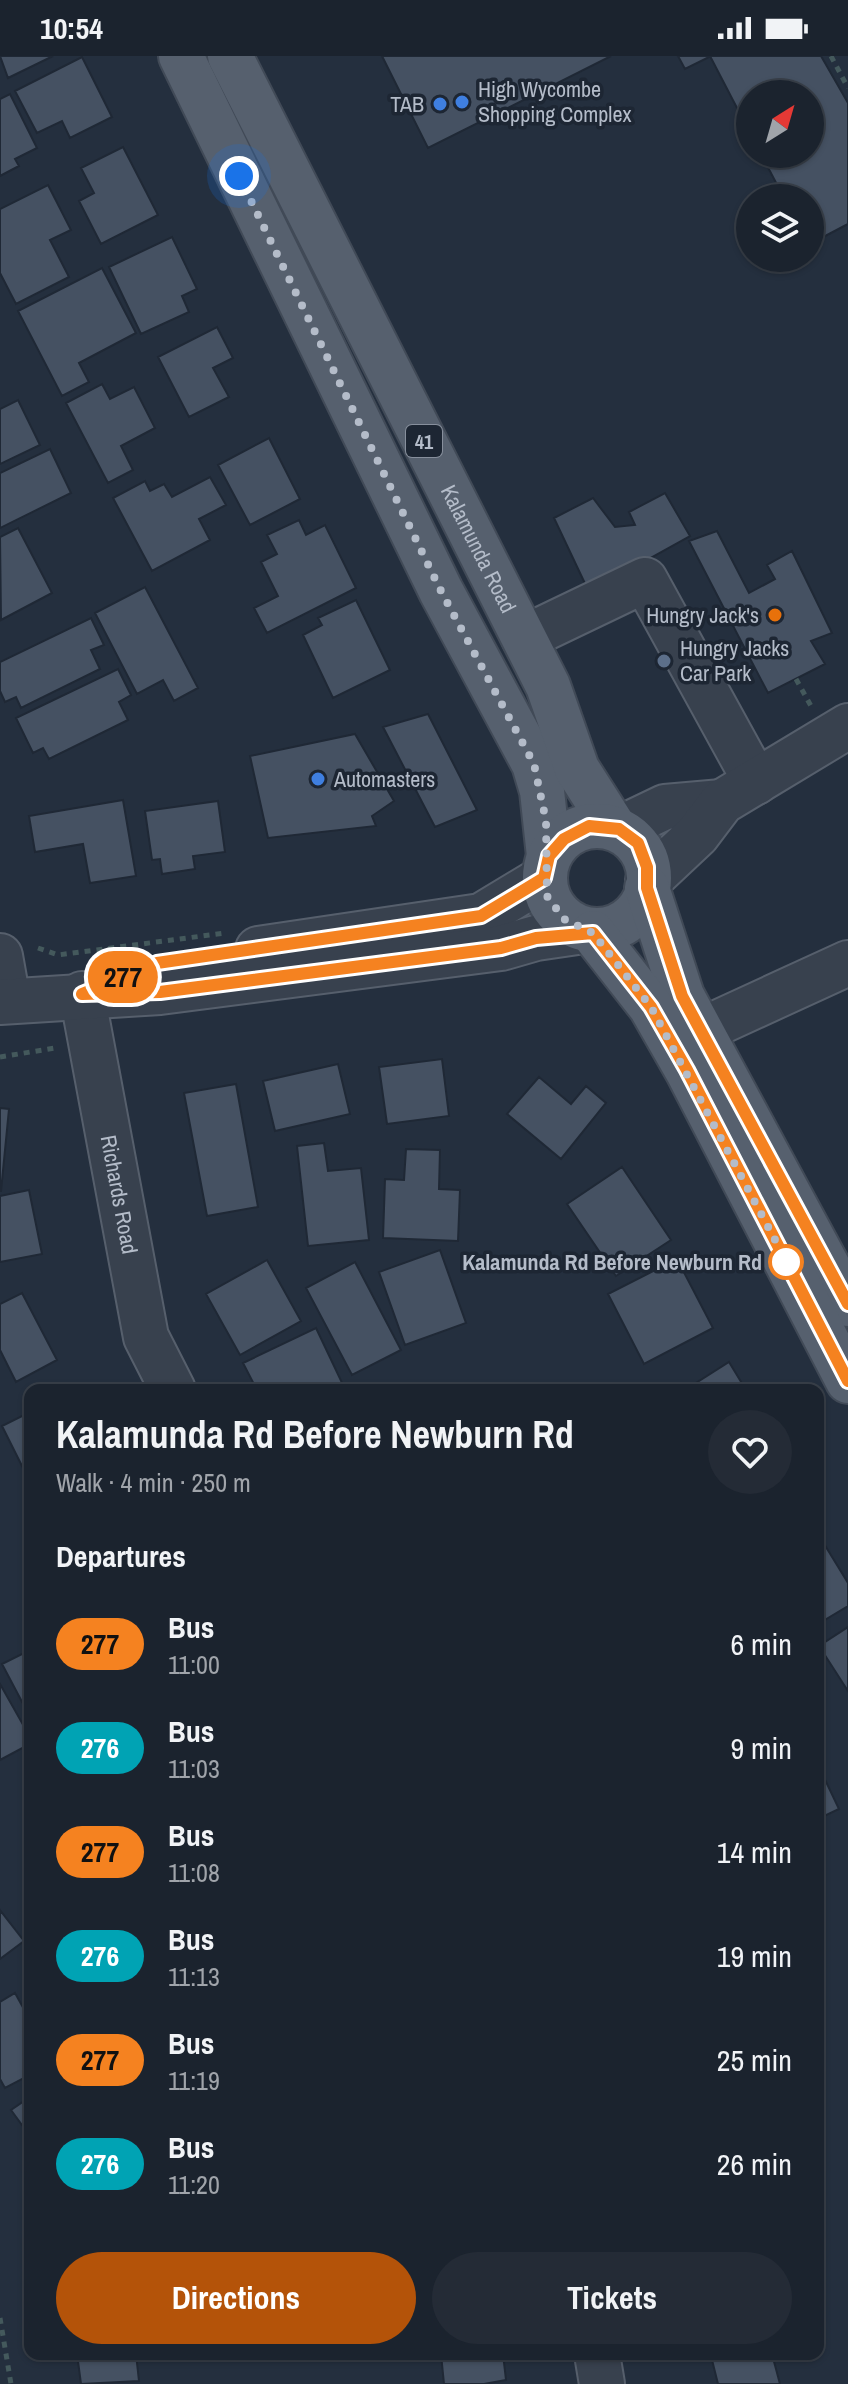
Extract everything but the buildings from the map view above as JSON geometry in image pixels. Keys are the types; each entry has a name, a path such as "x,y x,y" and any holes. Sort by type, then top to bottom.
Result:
{"main road":[{"name":"41","path":"181,56 441,591 534,764 542,791 547,896 555,909 574,926 589,932 651,1007 687,1070 848,1381"},
{"path":"191,56 202,99"},
{"name":"Kalamunda Road","path":"230,56 548,686 577,769 613,827 638,843 647,867 644,892 682,996 848,1304"},
{"path":"366,325 350,340 348,362 365,407 434,542 441,591"},
{"path":"546,867 573,832 613,827"},
{"path":"589,932 619,925 644,892"}],"street":[{"path":"524,638 645,580 739,792"},
{"path":"644,892 739,792 831,718"},
{"path":"613,827 665,807 739,792"},
{"path":"82,994 157,963 481,916 546,867"},
{"path":"0,956 4,1001 191,988 501,948 536,938 589,932"},
{"path":"700,1031 848,963"},
{"name":"Richards Road","path":"82,994 146,1337 170,1384"},
{"path":"598,2360 602,2384"}],"path":[{"path":"831,56 848,88"},
{"path":"796,679 831,718"},
{"path":"0,1057 59,1048"},
{"path":"0,2318 11,2384"}],"bus line":[{"name":"277","path":"848,1304 682,996 647,888 644,854 638,843 619,829 606,825 589,826 573,832 549,856 544,878 481,916 157,963 82,994 160,992 501,948 536,938 584,931 593,933 651,1007 687,1070 848,1381"}],"place":[{"name":"High Wycombe Shopping Complex","path":"462,102"},
{"name":"TAB","path":"440,104"},
{"name":"Hungry Jack's","path":"775,615"},
{"name":"Hungry Jacks Car Park","path":"664,661"},
{"name":"Automasters","path":"318,779"},
{"name":"Kalamunda Rd Before Newburn Rd","path":"786,1262"}],"route":[{"path":"239,176 441,591 534,764 546,821 549,856 544,878 547,896 564,919 593,933 651,1007 790,1268 786,1262"}]}
